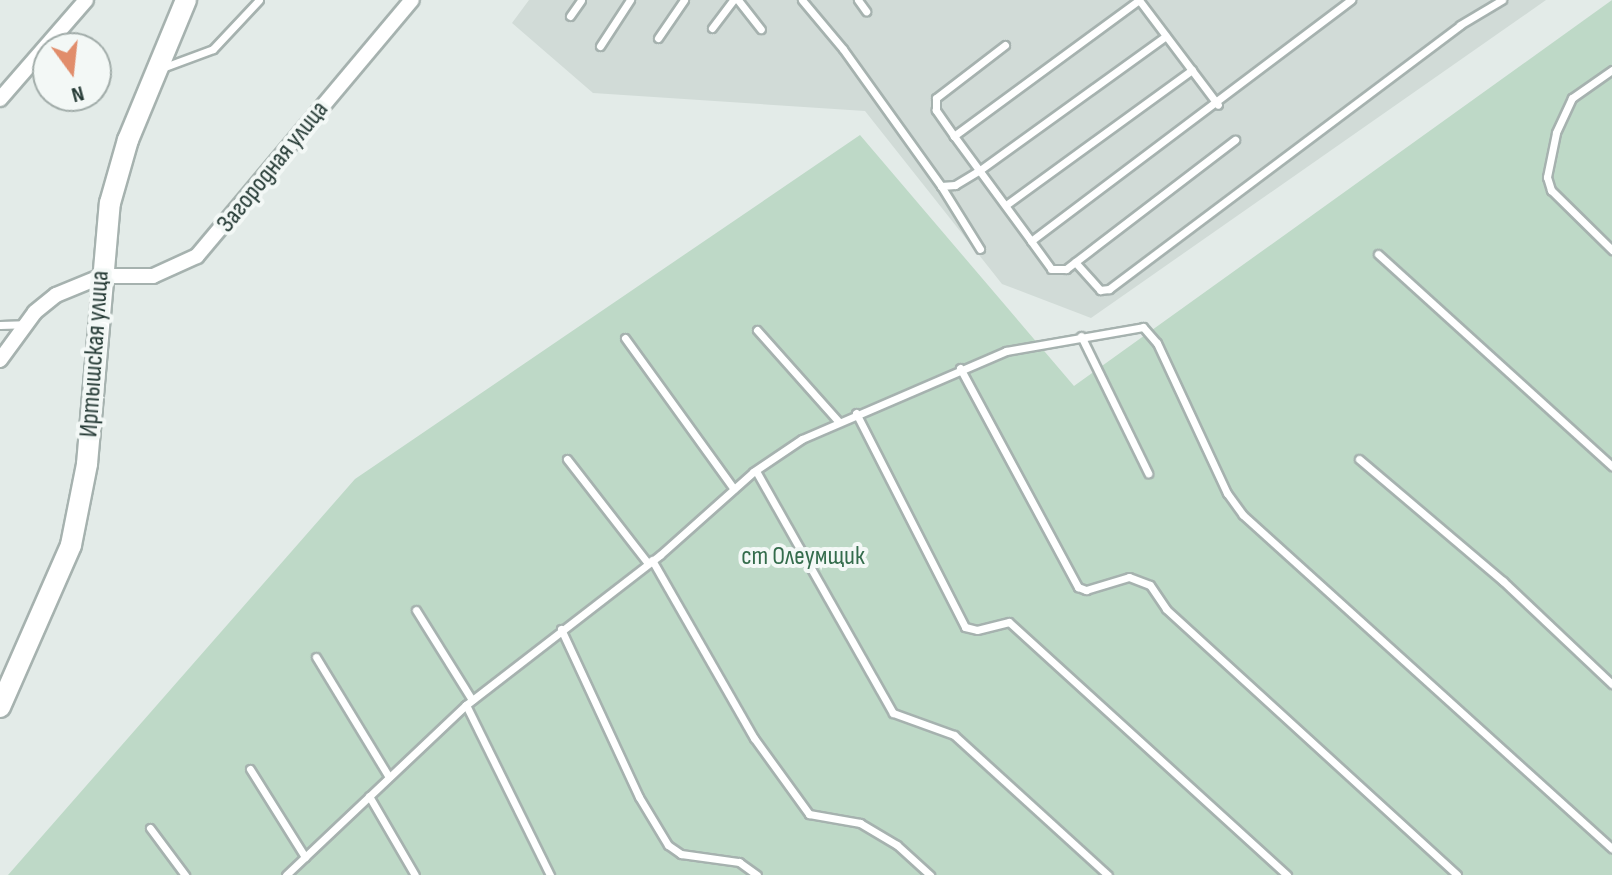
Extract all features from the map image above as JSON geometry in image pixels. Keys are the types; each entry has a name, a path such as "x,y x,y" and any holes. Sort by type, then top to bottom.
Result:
{"main road":[{"name":"Иртышская улица","path":"0,707 57,581 81,505 102,276 116,178 186,0"}],"street":[{"path":"0,99 86,0"},
{"name":"Загородная улица","path":"102,276 153,276 197,256 412,0"},
{"path":"0,360 26,323 56,295 102,276"}],"lane":[{"path":"158,70 213,49 259,0"},
{"path":"570,16 581,0"},
{"path":"600,46 630,0"},
{"path":"658,38 684,0"},
{"path":"712,28 735,0 761,29"},
{"path":"802,0 852,60 941,186 980,249"},
{"path":"858,0 866,11"},
{"path":"954,136 1139,0 1218,105"},
{"path":"1031,241 1218,105 1351,0"},
{"path":"1075,262 1100,290 1109,289 1460,25 1502,0"},
{"path":"941,186 955,185 980,170 1166,36"},
{"path":"1005,45 936,98 936,110 1054,270 1075,262 1235,140"},
{"path":"1006,205 1192,70"},
{"path":"1612,70 1572,98 1556,133 1547,177 1551,190 1612,250"},
{"path":"1378,254 1612,466"},
{"path":"0,325 26,323"},
{"path":"286,875 469,703 650,561 756,471 838,421 960,368 1022,346 1148,329 1227,493 1243,515 1612,848"},
{"path":"757,330 838,421"},
{"path":"1081,336 1148,473"},
{"path":"625,338 734,489"},
{"path":"960,368 1078,587 1086,590 1129,577 1150,585 1166,609 1457,875"},
{"path":"856,413 965,627 977,630 1009,622 1287,875"},
{"path":"567,459 650,561 754,738 809,814 860,823 897,845 930,875"},
{"path":"1359,459 1503,581 1612,684"},
{"path":"756,471 893,713 954,735 1108,875"},
{"path":"416,610 469,703 550,875"},
{"path":"561,629 639,797 668,845 681,854 739,862 757,875"},
{"path":"316,657 389,777"},
{"path":"250,769 305,857"},
{"path":"369,796 415,875"},
{"path":"150,828 185,875"}],"shaded area":[{"path":"529,0 1546,0 1091,318 1002,284 865,111 593,93 512,23"}],"green space":[{"name":"ст Олеумщик","path":"1612,0 1612,875 8,875 355,479 860,135 1074,386"}]}
